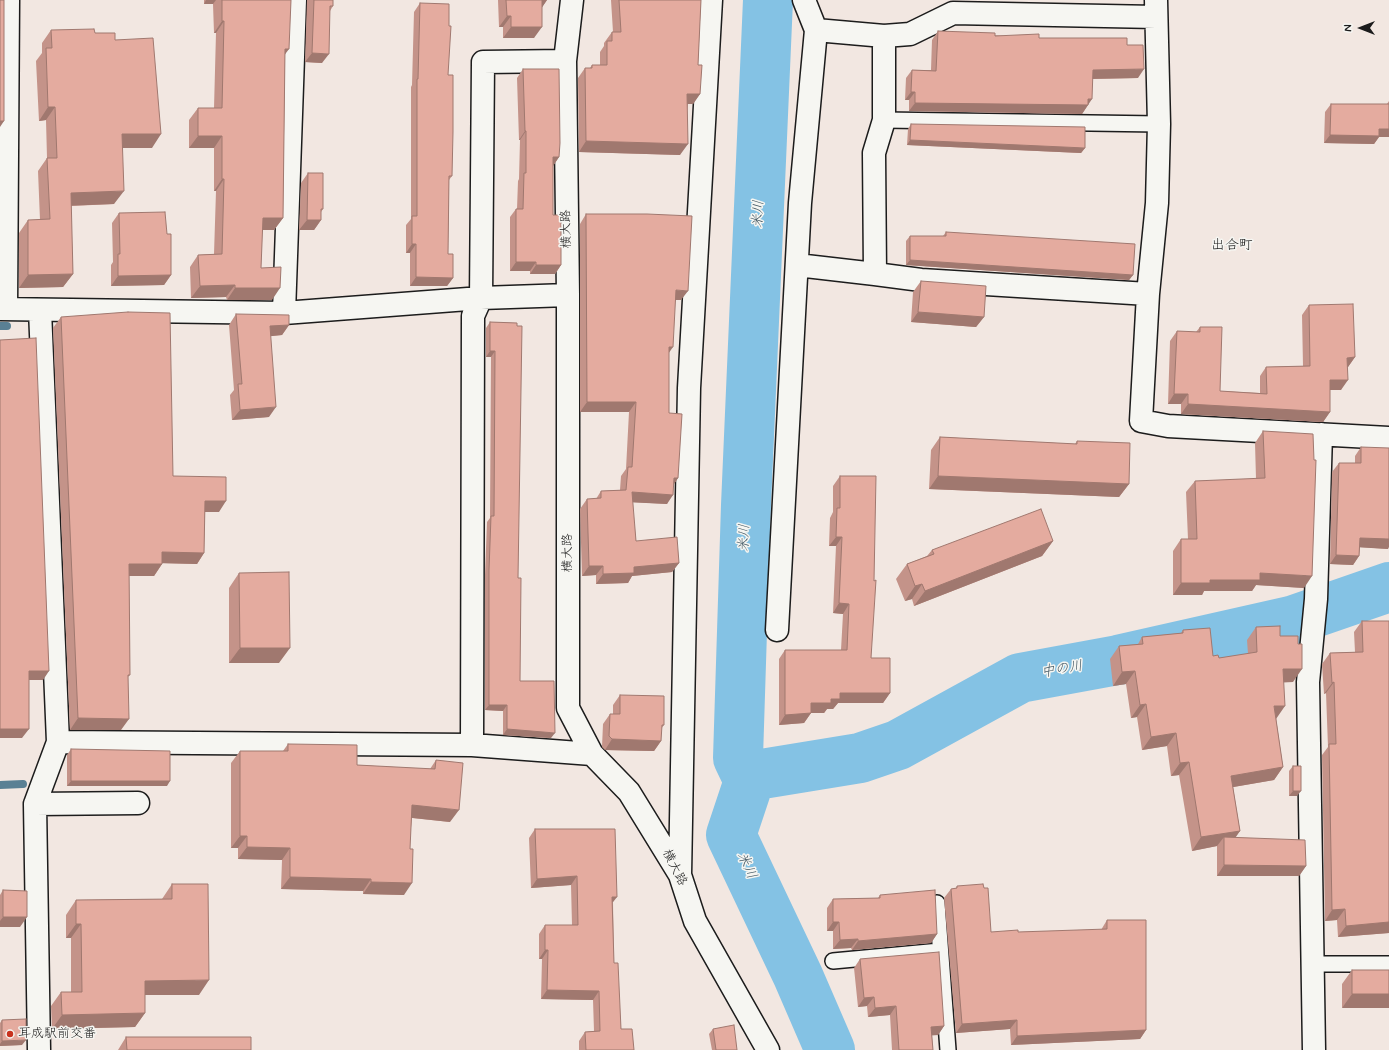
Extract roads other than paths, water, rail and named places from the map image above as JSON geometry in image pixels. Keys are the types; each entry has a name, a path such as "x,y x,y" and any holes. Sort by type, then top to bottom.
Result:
{"street":[{"path":"8,0 3,309 284,313 481,298 568,295"},
{"path":"284,313 295,0"},
{"name":"横大路","path":"572,0 565,61 568,295 568,708 592,754 629,792 680,875 695,921 768,1050"},
{"path":"680,875 689,388 711,0"},
{"path":"777,630 800,204 816,30 804,0"},
{"path":"816,30 884,36 910,34 953,7 1156,8 1159,124 1156,203 1148,294 1141,421 1168,426 1389,438"},
{"path":"875,274 874,153 884,120 884,36"},
{"path":"472,745 473,316 481,298 483,62 565,61"},
{"path":"797,264 922,280 1148,294"},
{"path":"39,1050 35,804 58,742 40,310"},
{"path":"1314,1050 1308,682 1316,599 1322,434"},
{"path":"58,742 472,745 592,754"},
{"path":"35,804 138,803"}],"lane":[{"path":"884,120 1159,124"},
{"path":"937,903 948,1050"},
{"path":"834,961 940,951"},
{"path":"1312,964 1389,964"}],"waterway":[{"name":"米川","path":"768,0 746,505 738,758 749,781 731,835 798,976 830,1050"},
{"path":"0,326 7,326"},
{"name":"中の川","path":"749,781 762,774 860,758 898,745 1020,678 1118,660 1291,621 1389,587"},
{"path":"0,785 23,784"}],"place":[{"name":"耳成駅前交番","path":"10,1034"}],"district":[{"name":"出合町","path":"1232,246"}]}
